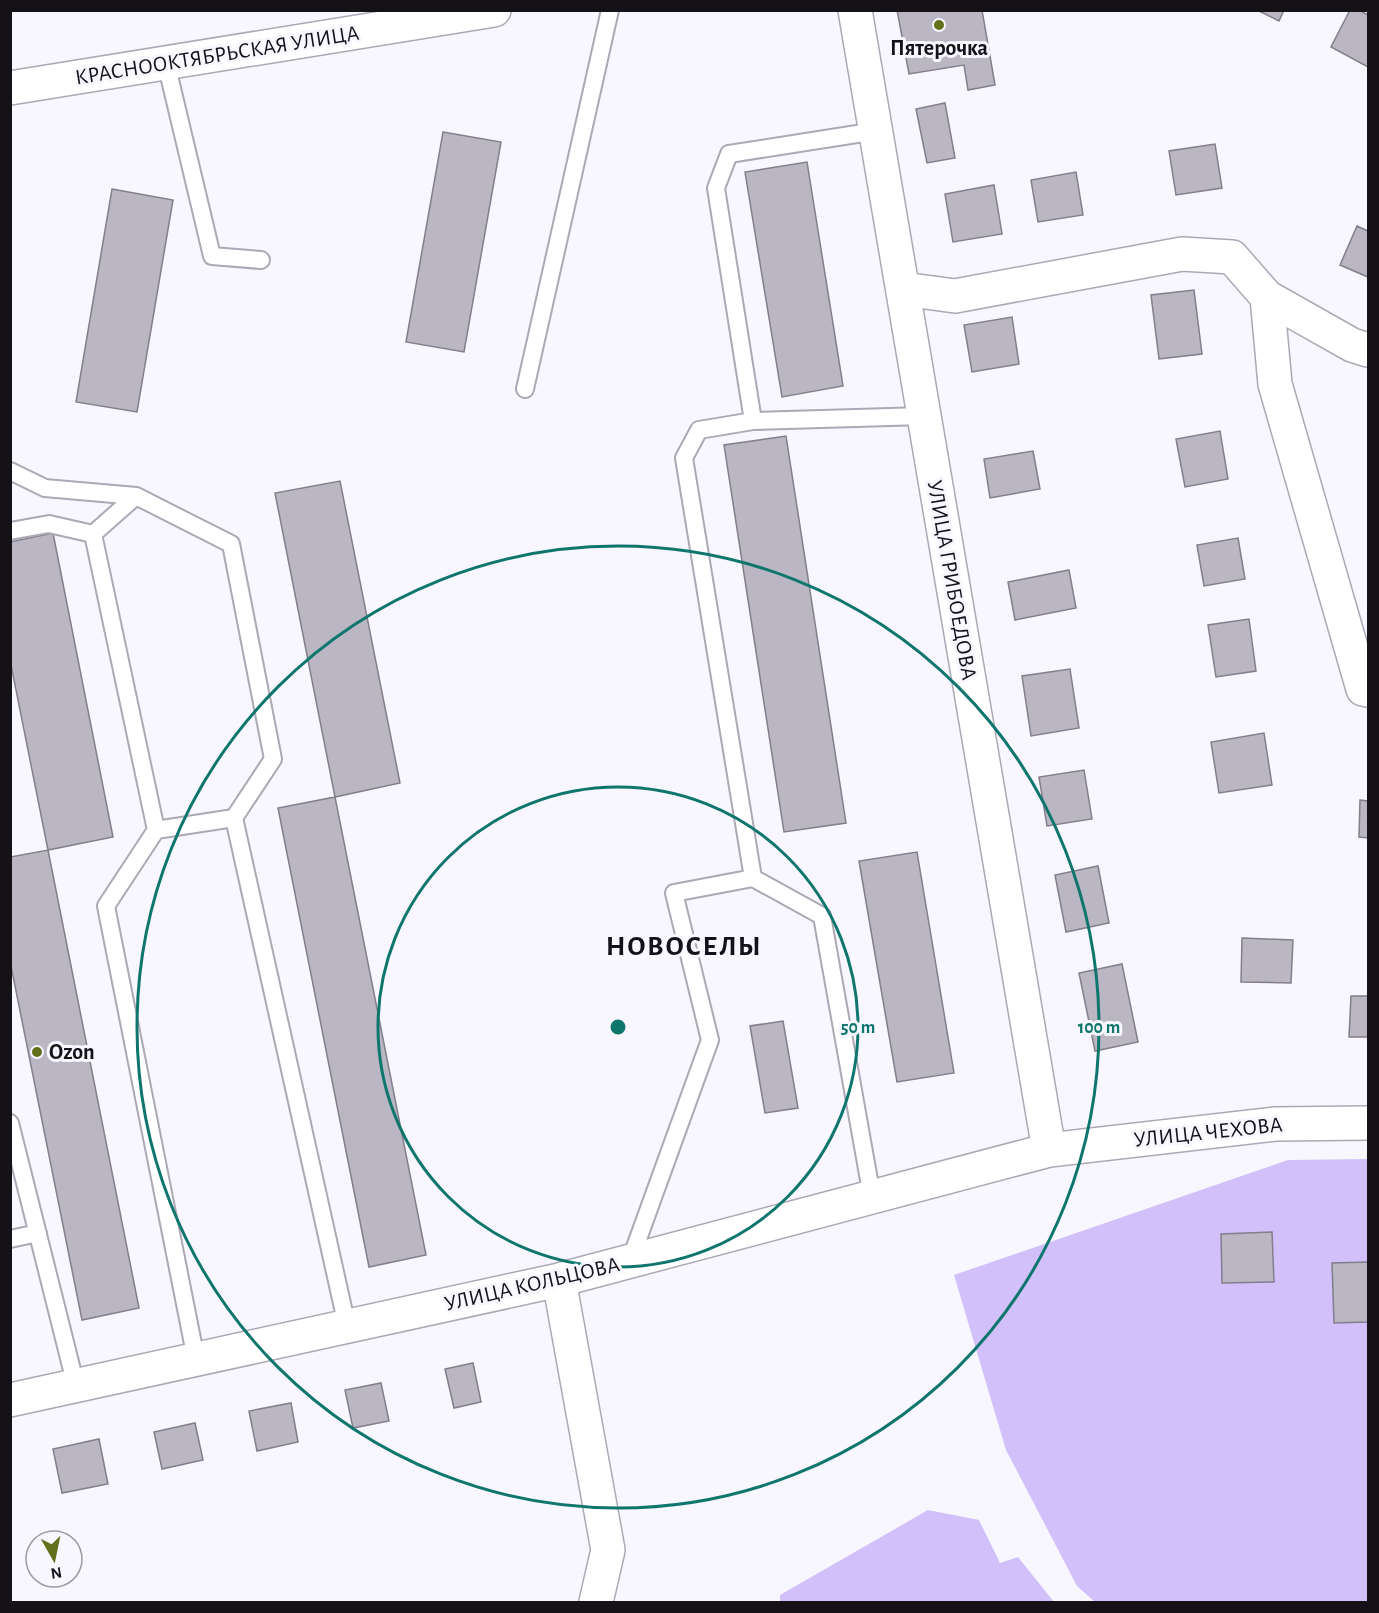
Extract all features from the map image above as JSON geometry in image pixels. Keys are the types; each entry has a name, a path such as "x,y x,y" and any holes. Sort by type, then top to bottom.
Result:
{"street":[{"name":"КРАСНООКТЯБРЬСКАЯ УЛИЦА","path":"10,88 494,10"},
{"name":"УЛИЦА ГРИБОЕДОВА","path":"855,10 1049,1150"},
{"path":"903,289 955,296 1182,254 1232,257 1266,297 1352,345 1368,350"},
{"path":"1266,297 1275,384 1363,689 1368,690"},
{"name":"УЛИЦА ЧЕХОВА","path":"1049,1150 1275,1124 1368,1123"},
{"name":"УЛИЦА КОЛЬЦОВА","path":"10,1400 559,1280 1049,1150"},
{"path":"559,1280 608,1550 596,1602"}],"lane":[{"path":"525,389 610,10"},
{"path":"166,63 212,256 261,260"},
{"path":"753,421 716,188 729,154 876,131"},
{"path":"753,878 684,458 699,430 753,421 924,416"},
{"path":"10,471 45,488 136,496 231,544 273,759 234,818 346,1326"},
{"path":"93,534 136,496"},
{"path":"10,531 48,524 93,534"},
{"path":"93,534 156,830 106,906 196,1359"},
{"path":"156,830 234,818"},
{"path":"630,1261 710,1040 674,893 753,878 822,916 872,1197"},
{"path":"10,1123 76,1386"},
{"path":"10,1239 38,1233"}],"shaded area":[{"path":"1368,1159 1368,1602 1095,1602 1077,1586 1006,1450 954,1275 1288,1160"},
{"path":"928,1510 979,1520 1000,1563 1018,1557 1054,1602 780,1602 780,1595"}],"building":[{"path":"897,10 982,10 995,85 968,90 964,65 909,74"},
{"path":"1257,10 1284,10 1279,21"},
{"path":"1350,10 1359,10 1368,15 1368,67 1331,47"},
{"path":"945,103 955,158 927,163 916,109"},
{"path":"443,132 501,142 464,352 406,342"},
{"path":"1215,144 1222,188 1176,195 1169,151"},
{"path":"807,162 843,386 782,397 745,172"},
{"path":"1076,172 1083,215 1038,222 1031,180"},
{"path":"994,185 1002,234 953,242 945,194"},
{"path":"112,189 173,200 137,412 76,402"},
{"path":"1357,226 1368,231 1368,277 1340,265"},
{"path":"1194,290 1202,354 1159,359 1151,295"},
{"path":"1012,317 1019,364 972,372 964,325"},
{"path":"1220,431 1228,479 1185,487 1176,439"},
{"path":"786,436 846,823 784,832 724,445"},
{"path":"1033,451 1040,489 990,498 984,459"},
{"path":"340,481 400,783 335,797 275,493"},
{"path":"53,533 113,837 48,850 10,660 10,542"},
{"path":"1238,538 1245,579 1204,586 1197,545"},
{"path":"1069,570 1076,608 1015,620 1008,582"},
{"path":"1249,619 1256,671 1216,677 1208,625"},
{"path":"1070,669 1079,728 1031,736 1022,676"},
{"path":"1264,733 1272,785 1219,793 1211,742"},
{"path":"1084,770 1092,819 1047,826 1039,777"},
{"path":"335,797 426,1255 369,1267 278,808"},
{"path":"1360,800 1368,801 1368,838 1359,837"},
{"path":"48,850 139,1308 82,1320 10,961 10,857"},
{"path":"917,852 954,1073 897,1082 859,861"},
{"path":"1098,866 1109,923 1066,932 1055,875"},
{"path":"1242,938 1293,940 1291,983 1241,982"},
{"path":"1122,964 1138,1042 1095,1051 1079,973"},
{"path":"1351,996 1368,996 1368,1037 1349,1037"},
{"path":"783,1021 798,1108 765,1113 750,1026"},
{"path":"1272,1232 1274,1282 1222,1283 1221,1234"},
{"path":"1368,1262 1368,1322 1334,1323 1332,1263"},
{"path":"473,1363 481,1402 454,1408 445,1369"},
{"path":"381,1383 389,1421 353,1428 345,1390"},
{"path":"291,1403 298,1442 257,1451 249,1411"},
{"path":"195,1423 203,1460 162,1469 154,1432"},
{"path":"99,1439 108,1484 62,1493 53,1449"}],"place":[{"name":"Пятерочка","path":"939,25"},
{"name":"Ozon","path":"37,1052"}],"district":[{"name":"НОВОСЕЛЫ","path":"684,947"}]}
